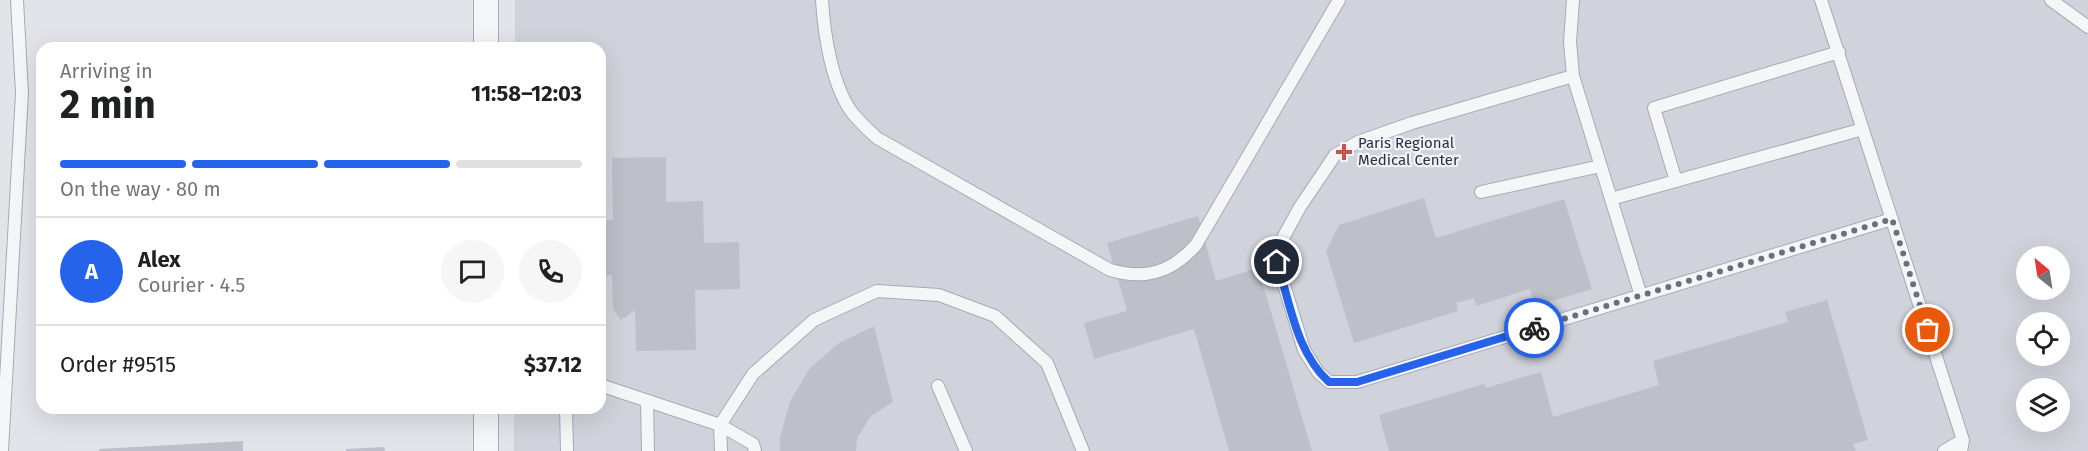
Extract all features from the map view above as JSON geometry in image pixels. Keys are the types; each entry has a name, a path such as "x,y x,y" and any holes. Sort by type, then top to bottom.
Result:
{"street":[{"path":"486,0 486,42"},
{"path":"486,414 486,451"}],"lane":[{"path":"2,451 22,93 17,0"},
{"path":"822,0 823,24 831,63 844,97 853,114 877,138 1110,270 1127,275 1150,274 1168,268 1187,255 1196,245 1339,0"},
{"path":"1573,0 1570,42 1573,76 1641,296"},
{"path":"1821,0 1962,446 1944,451"},
{"path":"2050,0 2088,27"},
{"path":"1676,181 1654,108 1839,52"},
{"path":"1573,76 1412,123 1358,142 1335,155 1300,207 1284,236 1277,262 1304,350 1318,372 1329,382 1357,382 1892,219"},
{"path":"1611,199 1863,129"},
{"path":"1481,192 1601,166"},
{"path":"721,451 720,425 753,374 814,320 877,291 939,295 995,316 1047,363 1083,451"},
{"path":"938,386 966,451"},
{"path":"606,387 720,425 753,444 755,451"},
{"path":"648,401 648,451"},
{"path":"566,414 567,451"}],"shaded area":[{"name":"Paris Regional Medical Center","path":"515,0 2088,0 2088,451 514,451 514,414 606,414 606,42 515,42"}],"building":[{"path":"666,157 666,202 703,201 704,243 739,242 740,289 695,290 696,350 636,351 635,310 621,320 613,309 612,275 606,276 606,221 613,220 612,158"},
{"path":"1424,198 1436,238 1564,199 1592,289 1535,306 1530,289 1476,306 1474,298 1456,303 1458,311 1354,343 1326,251 1339,225"},
{"path":"1198,216 1216,281 1258,268 1312,451 1229,451 1194,329 1094,359 1084,323 1127,311 1107,243"},
{"path":"1827,300 1868,440 1853,444 1856,451 1389,451 1379,415 1484,384 1486,388 1541,372 1553,417 1659,385 1653,361 1788,322 1785,312"},
{"path":"874,326 893,402 871,416 857,438 856,451 780,451 780,438 790,401 810,368 839,343"},
{"path":"243,441 243,451 99,451 99,449"},
{"path":"384,447 385,451 346,451 346,449"}],"way so far":[{"path":"1534,328 1892,219 1928,330"}],"place":[{"name":"Paris Regional Medical Center","path":"1344,152"}],"route":[{"path":"1277,262 1304,350 1318,372 1329,382 1357,382 1534,328"}]}
